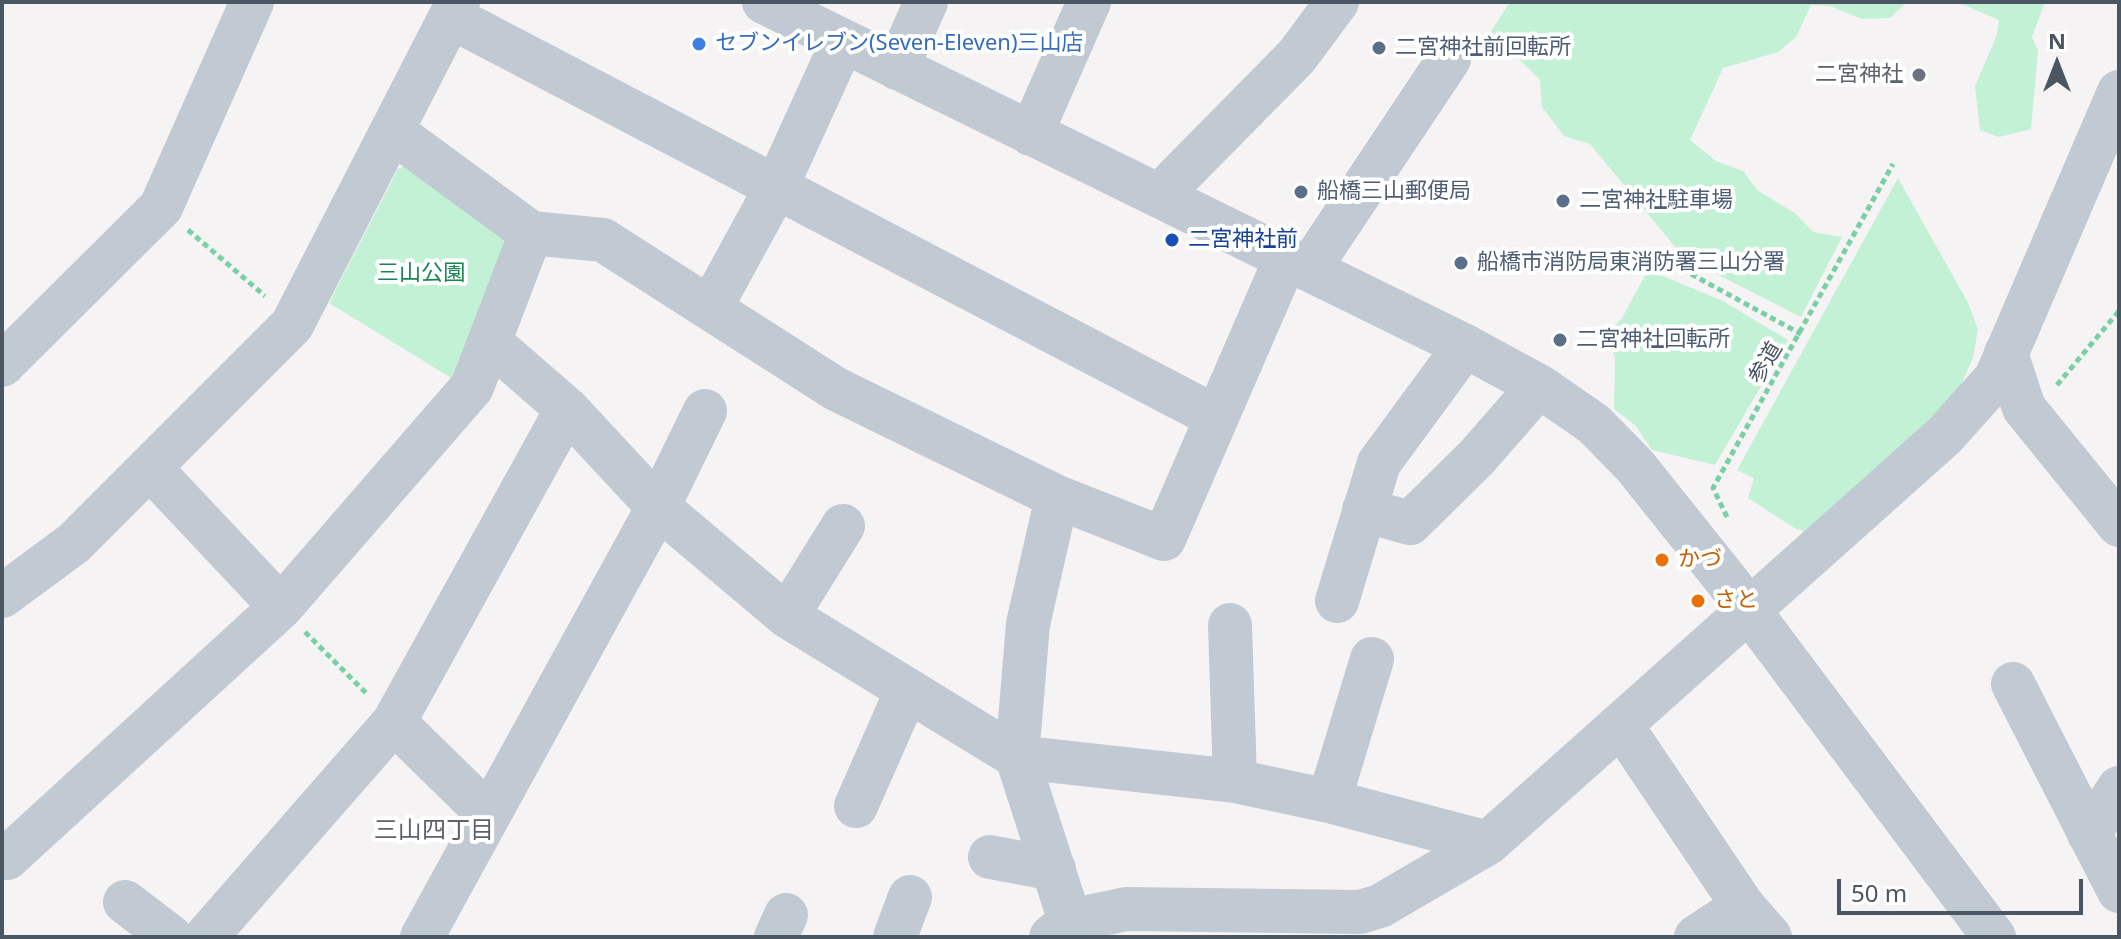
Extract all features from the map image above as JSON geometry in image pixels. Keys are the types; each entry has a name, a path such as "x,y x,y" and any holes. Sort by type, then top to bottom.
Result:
{"street":[{"path":"2,365 161,207 252,2"},
{"path":"897,68 926,2"},
{"path":"1031,134 1089,2"},
{"path":"1159,196 1297,56 1337,2"},
{"path":"768,3 1465,346 1574,409 1614,443 1749,610 1994,937"},
{"path":"2,596 74,543 292,325 454,9 776,188 1216,417"},
{"path":"711,307 776,188 843,41"},
{"path":"392,131 531,233 603,240 836,389 1057,497 1164,539 1216,417 1298,263 1449,59"},
{"path":"1057,497 1028,624 1017,757 1054,869 1060,929 1126,909 1162,907 1360,912 1380,906 1488,843 1944,436 1996,378 2119,92"},
{"path":"2,858 7,858 281,607 472,387 531,233"},
{"path":"491,343 567,409 658,507 787,616 1017,757 1235,781 1329,801 1488,843"},
{"path":"1337,601 1379,463 1465,346"},
{"path":"2006,353 2028,413 2119,525"},
{"path":"1364,510 1410,523 1477,457 1539,386"},
{"path":"206,937 394,722 567,409"},
{"path":"422,937 487,813 658,507 705,411"},
{"path":"1966,411 2028,413"},
{"path":"151,469 281,607"},
{"path":"787,616 843,526"},
{"path":"1230,625 1235,781"},
{"path":"1329,801 1372,659"},
{"path":"2013,684 2119,891"},
{"path":"856,806 907,690"},
{"path":"394,722 487,813"},
{"path":"1621,725 1756,922 1696,937"},
{"path":"2089,834 2119,788"},
{"path":"990,857 1054,869"},
{"path":"895,937 910,897"},
{"path":"125,902 171,937"}],"path":[{"name":"参道","path":"1731,524 1713,488 1893,164"},
{"path":"161,207 269,299"},
{"path":"1656,255 1801,334"},
{"path":"2028,413 2119,311"},
{"path":"332,659 394,722"}],"green space":[{"path":"1510,2 1907,2 1890,18 1862,19 1830,6 1811,5 1796,37 1778,52 1723,68 1690,140 1716,161 1743,171 1757,190 1796,214 1813,232 1842,237 1801,317 1695,263 1676,248 1590,144 1564,136 1542,107 1540,80 1510,50 1488,36"},
{"path":"1957,2 2045,2 2032,37 2038,51 2031,129 1999,137 1980,130 1975,86 1997,35 1999,20"},
{"name":"三山公園","path":"410,163 503,231 505,245 453,379 329,303 398,169"},
{"path":"1898,178 1967,301 1978,329 1973,358 1960,387 1936,423 1809,532 1796,529 1748,498 1754,478 1737,470"},
{"path":"1648,270 1721,300 1788,340 1715,465 1652,450 1636,426 1614,409 1615,358 1608,334 1622,318"}],"place":[{"name":"セブンイレブン(Seven-Eleven)三山店","path":"699,44"},
{"name":"二宮神社前回転所","path":"1379,48"},
{"name":"二宮神社","path":"1919,75"},
{"name":"船橋三山郵便局","path":"1301,192"},
{"name":"二宮神社駐車場","path":"1563,201"},
{"name":"二宮神社前","path":"1172,240"},
{"name":"船橋市消防局東消防署三山分署","path":"1461,263"},
{"name":"二宮神社回転所","path":"1560,340"},
{"name":"かづ","path":"1662,560"},
{"name":"さと","path":"1698,601"}],"district":[{"name":"三山四丁目","path":"434,831"}]}
